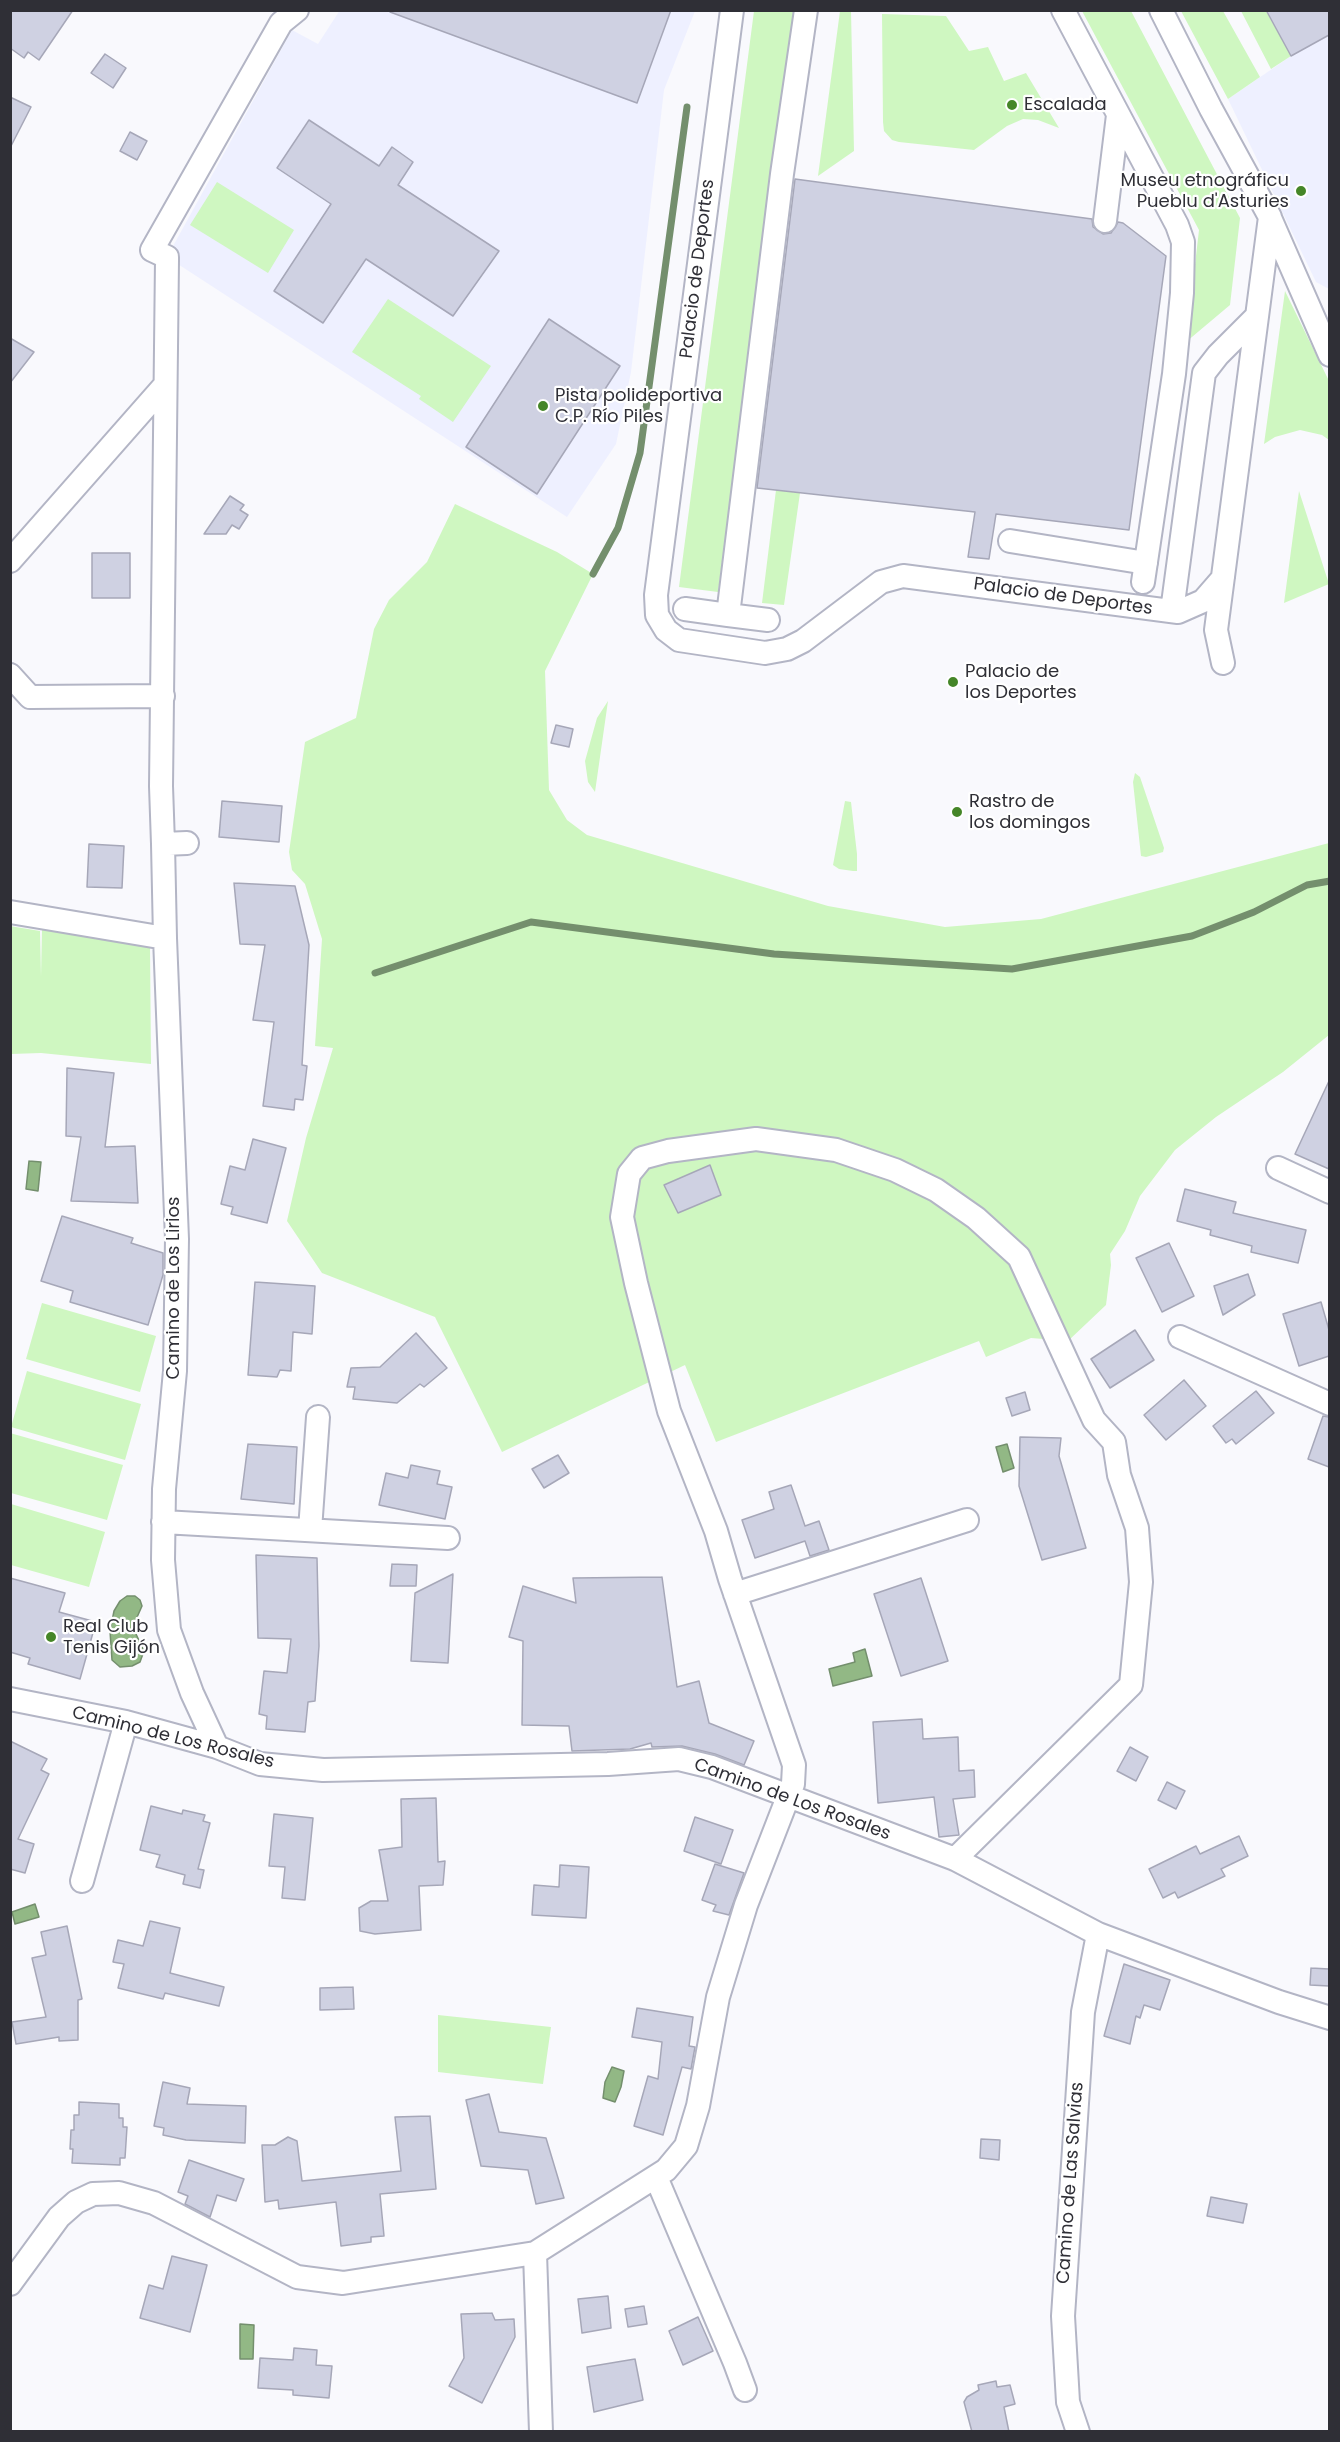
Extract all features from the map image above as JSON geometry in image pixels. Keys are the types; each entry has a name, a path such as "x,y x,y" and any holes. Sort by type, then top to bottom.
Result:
{"street":[{"name":"Camino de Los Lirios","path":"217,1747 192,1693 169,1630 163,1560 164,1490 175,1371 177,1239 163,844 167,257 152,250 281,23 297,10"},
{"name":"Palacio de Deportes","path":"732,10 656,596 657,615 666,630 679,640 765,653 787,649 802,641 881,582 903,576 1175,612"},
{"path":"728,615 782,174 806,10"},
{"path":"1010,541 1144,572 1174,374 1182,293 1183,242 1177,225 1063,10"},
{"path":"1161,10 1211,109 1270,217 1329,355"},
{"path":"1105,220 1119,115"},
{"path":"1223,663 1216,630 1270,217"},
{"path":"1223,578 1203,601 1175,612 1204,373 1218,355 1257,316"},
{"path":"10,561 165,385"},
{"path":"685,609 768,620"},
{"path":"10,675 30,697 163,696"},
{"path":"163,844 187,843"},
{"path":"10,912 165,938"},
{"path":"10,2284 59,2217 76,2202 93,2194 119,2193 154,2203 297,2277 343,2283 535,2253 666,2170 686,2146 698,2106 718,1997 746,1905 794,1784 794,1765 732,1586 716,1531 669,1411 622,1217 629,1174 642,1158 668,1150 756,1139 836,1150 895,1170 936,1190 976,1218 1019,1257 1094,1420 1114,1442 1119,1475 1137,1528 1141,1582 1131,1685 955,1859"},
{"path":"1278,1168 1329,1191"},
{"path":"1180,1337 1329,1404"},
{"path":"310,1530 318,1417"},
{"path":"732,1586 967,1520"},
{"path":"163,1522 448,1539"},
{"name":"Camino de Los Rosales","path":"10,1699 126,1722 217,1747 260,1764 323,1770 608,1764 679,1760 712,1767 955,1859 1098,1934 1279,2002 1329,2018"},
{"path":"82,1881 126,1722"},
{"name":"Camino de Las Salvias","path":"1078,2432 1068,2402 1063,2304 1083,2012 1098,1934"},
{"path":"656,2177 745,2390"},
{"path":"535,2253 541,2432"}],"shaded area":[{"path":"340,10 695,11 664,90 631,372 616,444 567,517 167,257 292,30 318,44"},
{"path":"754,11 794,11 718,592 679,587"},
{"path":"840,11 851,11 854,151 818,176"},
{"path":"1082,11 1131,11 1240,218 1230,305 1186,342 1199,230"},
{"path":"1181,11 1223,11 1260,77 1228,99"},
{"path":"1241,11 1266,11 1291,56 1271,69"},
{"path":"882,14 946,16 969,51 988,47 1004,81 1026,73 1059,128 1038,120 1023,119 1007,126 974,150 892,140 884,131 883,122"},
{"name":"Museu etnográficu Pueblu d'Asturies","path":"1329,34 1329,289 1316,282 1228,99 1291,56"},
{"path":"217,182 294,230 268,273 190,225"},
{"path":"1285,291 1329,381 1329,440 1322,435 1300,430 1275,437 1264,444"},
{"path":"388,299 491,366 453,422 419,399 421,396 352,352"},
{"path":"776,490 800,493 784,605 762,603"},
{"path":"1299,491 1329,584 1284,603"},
{"path":"455,504 557,552 593,574 545,671 549,790 567,820 587,835 828,906 945,927 1041,919 1329,843 1329,1035 1283,1072 1216,1117 1175,1150 1140,1196 1125,1231 1110,1254 1111,1265 1106,1305 1068,1341 1031,1338 986,1357 979,1341 716,1442 685,1365 502,1452 435,1317 322,1273 287,1221 306,1138 333,1048 315,1046 322,939 305,884 292,870 289,852 305,742 356,718 374,629 389,600 427,562"},
{"path":"608,701 595,792 588,782 585,761 597,718"},
{"path":"1135,773 1140,777 1164,848 1163,852 1146,857 1141,856 1133,782"},
{"path":"845,801 851,802 857,871 839,869 833,865"},
{"path":"10,926 40,931 41,977 42,929 150,946 151,1064 41,1053 11,1054"},
{"path":"29,1161 41,1162 38,1191 26,1189"},
{"path":"42,1303 156,1336 140,1392 26,1359"},
{"path":"27,1371 141,1404 125,1460 11,1427"},
{"path":"10,1433 123,1465 107,1520 11,1493"},
{"path":"1007,1444 1014,1468 1003,1472 996,1447"},
{"path":"11,1504 105,1532 89,1587 11,1565"},
{"path":"127,1596 135,1596 140,1600 142,1606 134,1624 144,1651 140,1662 132,1666 120,1667 112,1660 110,1631 114,1611 120,1601"},
{"path":"865,1649 872,1676 833,1686 829,1669 855,1662 853,1653"},
{"path":"35,1904 39,1917 15,1924 12,1912"},
{"path":"438,2015 551,2027 543,2084 438,2072"},
{"path":"612,2067 624,2071 615,2102 603,2098 605,2082"},
{"path":"240,2324 254,2325 253,2359 240,2359"}],"building":[{"path":"10,10 73,10 39,60 28,52 24,58 10,48"},
{"path":"391,10 671,10 637,103 390,12"},
{"path":"1266,10 1329,10 1329,35 1291,56"},
{"path":"105,54 126,68 113,88 91,73"},
{"path":"10,97 31,107 10,148"},
{"path":"309,120 379,166 392,147 413,162 398,185 499,251 453,316 366,259 323,323 274,291 331,204 277,168"},
{"path":"130,132 147,141 137,160 120,151"},
{"path":"795,179 1092,219 1093,227 1103,234 1111,233 1118,222 1123,223 1166,256 1129,530 996,514 989,559 968,557 975,512 757,488"},
{"name":"Pista polideportiva C.P. Río Piles","path":"549,319 620,366 537,494 466,447"},
{"path":"10,338 34,352 10,383"},
{"path":"230,496 244,505 240,510 248,515 239,529 232,525 226,534 204,534"},
{"path":"92,553 130,553 130,598 92,598"},
{"path":"556,725 573,729 569,747 551,743"},
{"path":"222,801 282,806 279,842 219,837"},
{"path":"89,844 124,846 122,888 87,887"},
{"path":"234,883 295,886 309,945 302,1065 307,1066 303,1100 295,1099 294,1110 263,1106 274,1022 253,1020 265,945 240,944"},
{"path":"67,1068 114,1073 105,1147 135,1146 138,1203 71,1201 81,1137 66,1136"},
{"path":"1329,1081 1329,1169 1295,1154"},
{"path":"253,1139 286,1148 267,1223 231,1214 233,1207 221,1204 230,1166 245,1170"},
{"path":"710,1165 721,1195 678,1213 664,1185"},
{"path":"1185,1189 1236,1202 1233,1213 1306,1230 1298,1263 1251,1252 1252,1246 1210,1235 1211,1230 1177,1221"},
{"path":"62,1216 133,1238 131,1243 163,1253 163,1275 148,1325 70,1302 73,1291 41,1281"},
{"path":"1169,1243 1194,1296 1162,1312 1136,1258"},
{"path":"1248,1274 1255,1295 1223,1315 1214,1286"},
{"path":"255,1282 315,1286 312,1334 293,1332 291,1371 280,1370 277,1377 248,1375"},
{"path":"1321,1302 1329,1330 1329,1356 1299,1366 1283,1314"},
{"path":"1135,1330 1154,1360 1110,1388 1091,1359"},
{"path":"416,1333 447,1368 424,1387 420,1384 397,1403 353,1399 355,1387 347,1387 351,1368 380,1367"},
{"path":"1184,1380 1206,1406 1166,1440 1144,1415"},
{"path":"1256,1391 1274,1413 1236,1444 1232,1439 1226,1443 1213,1426"},
{"path":"1025,1392 1030,1410 1012,1416 1006,1398"},
{"path":"1323,1416 1329,1417 1329,1467 1308,1459"},
{"path":"1020,1437 1061,1438 1059,1456 1086,1548 1042,1560 1019,1486"},
{"path":"248,1444 297,1447 294,1504 241,1499"},
{"path":"558,1455 569,1473 544,1488 532,1469"},
{"path":"411,1465 440,1471 437,1484 452,1487 445,1519 379,1505 386,1473 408,1478"},
{"path":"791,1485 805,1526 819,1521 829,1550 810,1556 805,1541 755,1558 742,1520 774,1509 769,1492"},
{"path":"256,1555 317,1558 319,1646 315,1701 308,1702 305,1732 266,1729 267,1716 259,1714 264,1671 287,1673 291,1639 258,1638"},
{"path":"392,1564 417,1565 416,1586 390,1586"},
{"path":"453,1574 448,1663 411,1661 415,1593"},
{"path":"662,1577 677,1687 699,1681 709,1723 754,1741 744,1765 715,1754 682,1746 652,1747 651,1743 630,1749 572,1751 569,1726 522,1725 523,1641 509,1637 523,1586 576,1603 573,1578"},
{"name":"Real Club Tenis Gijón","path":"10,1578 65,1593 59,1612 96,1622 80,1679 28,1664 30,1658 10,1652"},
{"path":"921,1578 948,1661 901,1676 874,1594"},
{"path":"922,1719 923,1739 958,1737 959,1771 974,1770 975,1797 953,1799 959,1835 939,1837 934,1797 878,1803 873,1722"},
{"path":"10,1741 47,1759 41,1770 49,1774 18,1839 34,1844 25,1873 10,1869"},
{"path":"1130,1747 1148,1757 1136,1781 1117,1771"},
{"path":"1167,1782 1185,1791 1176,1809 1158,1800"},
{"path":"436,1798 438,1862 445,1861 443,1885 419,1886 421,1930 375,1934 360,1931 359,1908 371,1901 388,1901 379,1850 402,1847 401,1799"},
{"path":"151,1806 182,1814 183,1810 205,1815 203,1821 210,1823 198,1869 204,1870 200,1888 183,1884 185,1875 156,1867 160,1855 140,1850"},
{"path":"274,1814 313,1818 305,1900 282,1898 285,1867 269,1866"},
{"path":"695,1817 733,1830 721,1864 684,1851"},
{"path":"1239,1836 1248,1856 1221,1869 1225,1876 1178,1898 1175,1892 1163,1898 1149,1869 1196,1846 1200,1854"},
{"path":"715,1864 744,1873 729,1915 713,1911 716,1905 702,1900"},
{"path":"560,1865 589,1867 586,1918 532,1915 534,1885 559,1887"},
{"path":"150,1921 180,1928 170,1973 224,1987 219,2006 165,1993 163,1999 118,1988 124,1964 113,1962 118,1940 143,1946"},
{"path":"67,1926 82,1999 78,2000 78,2040 59,2041 59,2037 16,2044 12,2022 46,2017 32,1958 46,1955 41,1932"},
{"path":"1124,1964 1170,1980 1160,2010 1144,2005 1140,2018 1136,2016 1130,2044 1104,2036"},
{"path":"1311,1968 1329,1969 1329,1986 1310,1985"},
{"path":"353,1987 354,2009 320,2010 320,1988"},
{"path":"637,2008 693,2017 689,2046 695,2047 691,2069 682,2067 663,2135 634,2126 648,2076 658,2079 662,2042 632,2037"},
{"path":"163,2082 190,2088 187,2104 246,2106 245,2143 186,2140 163,2135 164,2128 154,2126"},
{"path":"489,2094 499,2132 546,2138 564,2198 536,2204 528,2170 481,2166 466,2100"},
{"path":"79,2102 119,2104 119,2118 123,2118 123,2127 127,2127 125,2158 120,2158 120,2165 72,2163 71,2130 74,2130 74,2115 79,2115"},
{"path":"430,2116 436,2189 380,2194 384,2236 371,2237 371,2242 341,2246 336,2202 279,2209 278,2200 265,2202 262,2145 275,2145 288,2137 297,2141 302,2181 401,2171 395,2117"},
{"path":"981,2139 1000,2140 999,2160 980,2158"},
{"path":"189,2160 244,2179 236,2201 217,2195 210,2217 185,2204 188,2196 178,2192"},
{"path":"1211,2197 1247,2204 1243,2223 1207,2216"},
{"path":"172,2256 207,2265 190,2332 140,2318 149,2285 163,2289"},
{"path":"608,2296 611,2328 582,2333 578,2299"},
{"path":"644,2306 647,2324 628,2327 625,2309"},
{"path":"492,2313 495,2320 514,2319 515,2337 482,2403 449,2386 464,2358 461,2314"},
{"path":"698,2317 713,2351 683,2365 669,2331"},
{"path":"294,2348 317,2350 316,2365 332,2366 329,2398 293,2395 293,2390 258,2388 260,2358 293,2360"},
{"path":"635,2359 643,2400 594,2412 587,2367"},
{"path":"996,2381 997,2387 1010,2385 1015,2404 1004,2407 1009,2432 972,2432 964,2402 967,2397 979,2390 978,2385"}],"waterway":[{"path":"593,574 618,528 640,453 687,107"},
{"path":"375,973 531,922 774,954 1012,969 1192,936 1254,912 1307,885 1330,881"}],"place":[{"name":"Escalada","path":"1012,105"},
{"name":"Museu etnográficu Pueblu d'Asturies","path":"1301,191"},
{"name":"Pista polideportiva C.P. Río Piles","path":"543,406"},
{"name":"Palacio de los Deportes","path":"953,682"},
{"name":"Rastro de los domingos","path":"957,812"},
{"name":"Real Club Tenis Gijón","path":"51,1637"}]}
